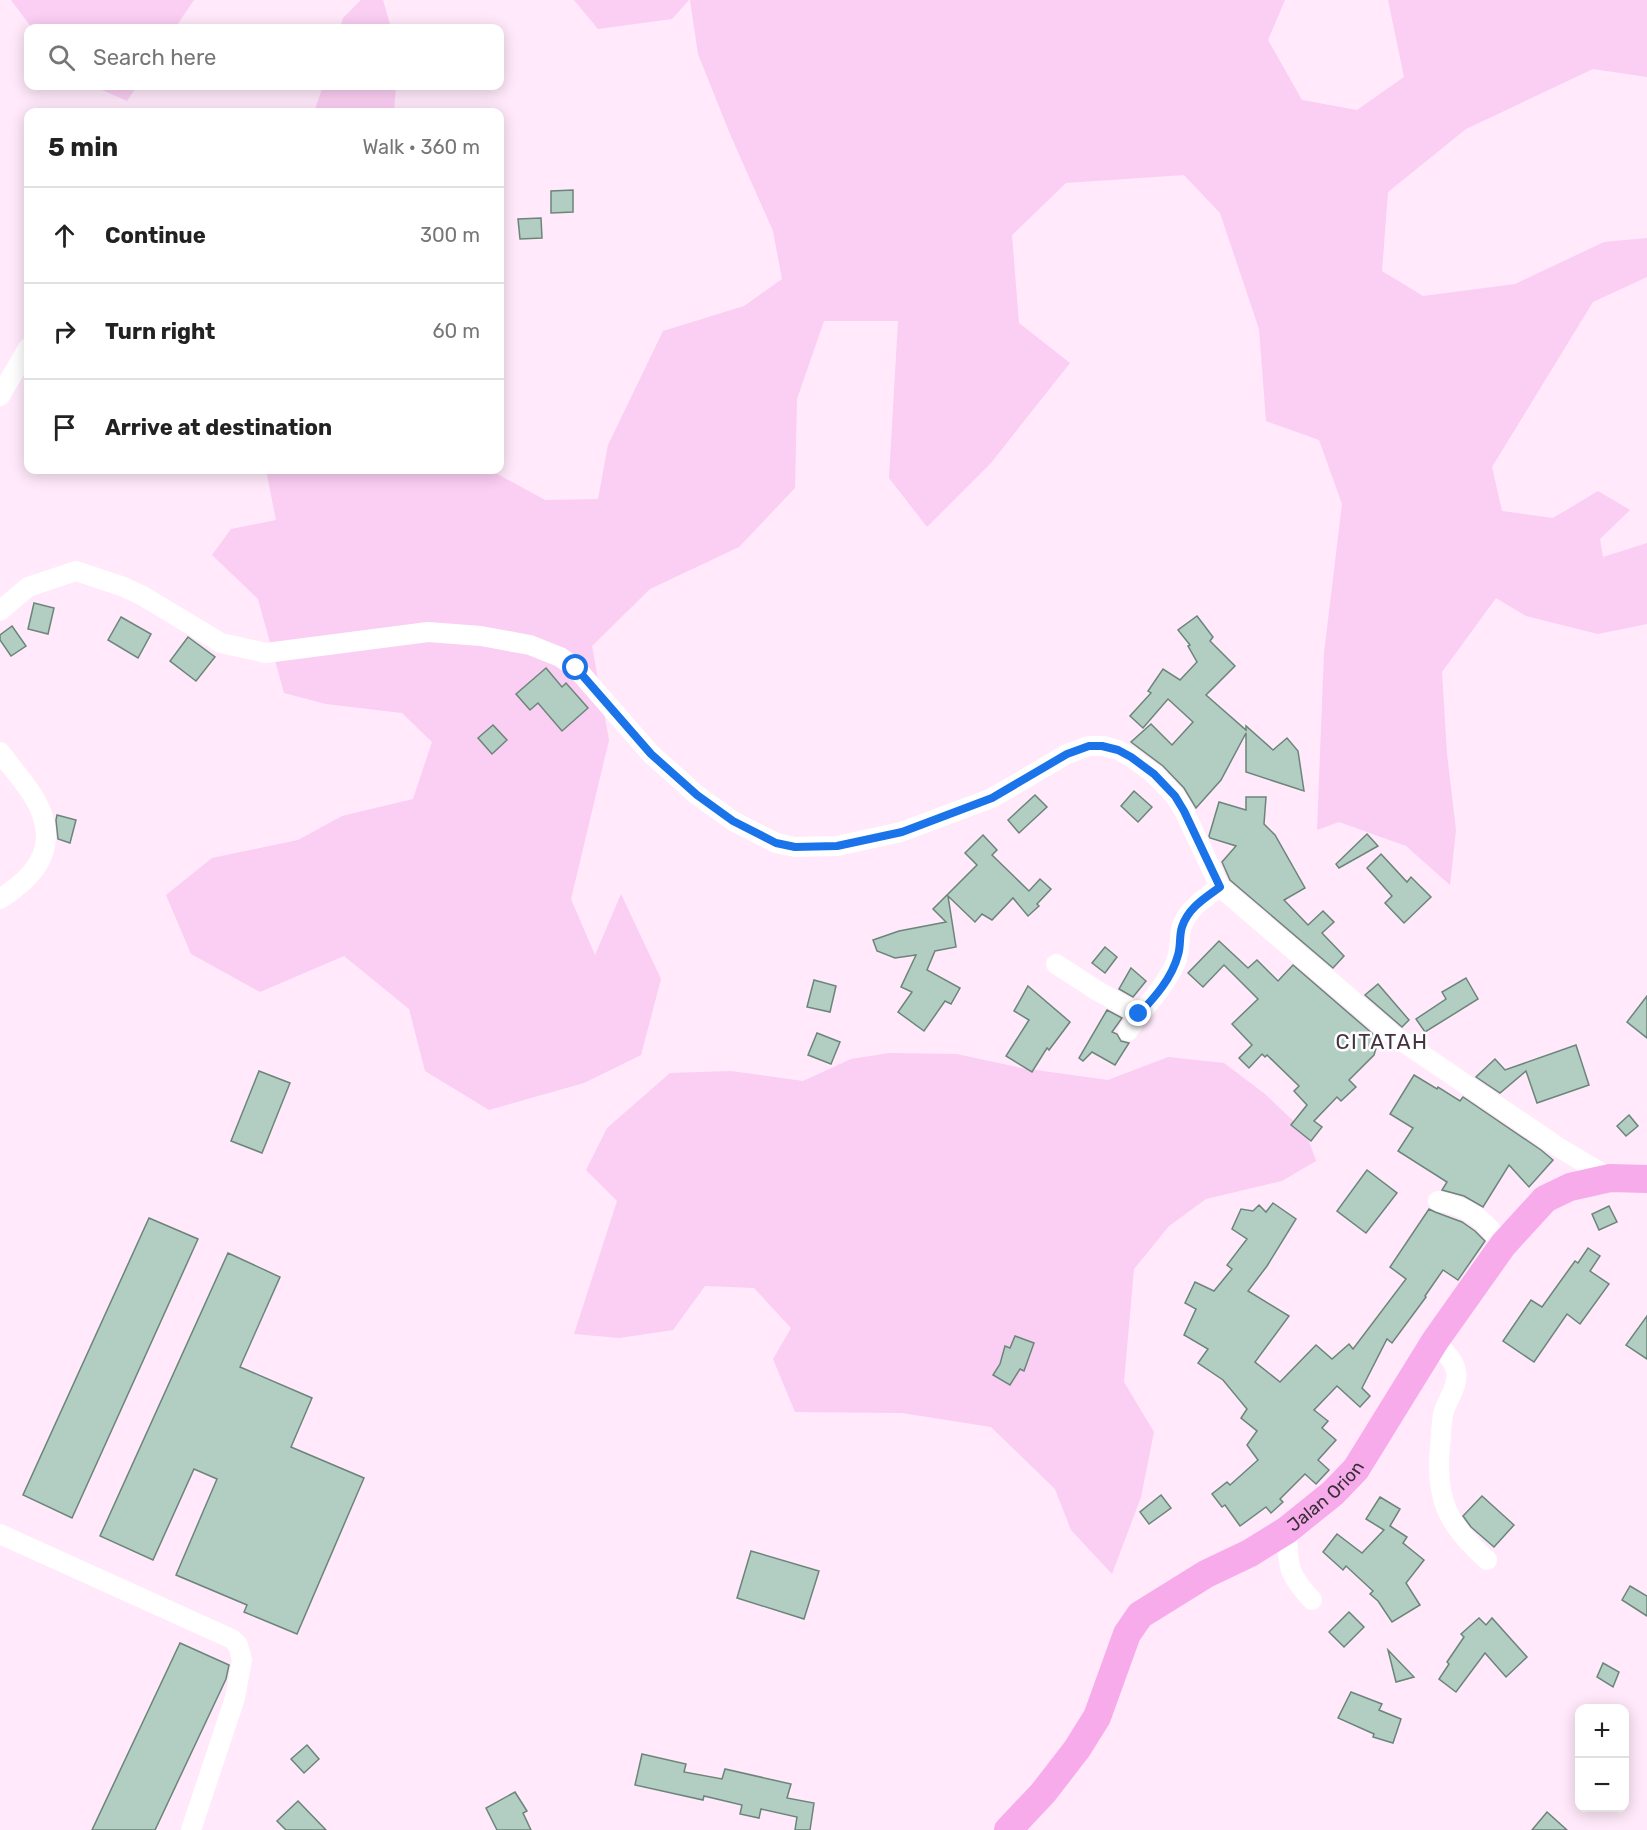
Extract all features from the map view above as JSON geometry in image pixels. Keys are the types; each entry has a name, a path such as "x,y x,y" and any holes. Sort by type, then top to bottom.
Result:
{"highway":[{"name":"Jalan Orion","path":"1008,1830 1043,1793 1077,1749 1097,1717 1127,1634 1140,1615 1206,1574 1250,1553 1287,1530 1333,1493 1356,1469 1435,1341 1503,1245 1545,1199 1570,1187 1610,1178 1647,1179"}],"street":[{"path":"0,396 24,355"},
{"path":"0,611 28,587 76,571 134,591 221,644 266,653 428,632 481,636 530,645 560,657 576,668 651,754 697,795 733,821 776,843 795,847 837,846 902,832 992,798 1067,754 1089,746 1118,750 1154,774 1175,796 1220,887 1393,1035 1558,1147 1610,1178"},
{"path":"0,752 34,799 45,826 45,846 39,865 15,890 0,899"},
{"path":"1128,1031 1168,977 1178,956 1182,927 1191,910 1220,887"},
{"path":"1056,964 1139,1014"},
{"path":"1438,1201 1456,1205 1478,1217 1490,1227 1503,1245"},
{"path":"1435,1341 1452,1361 1457,1374 1443,1414 1438,1467 1443,1503 1451,1522 1471,1547 1487,1560"},
{"path":"1287,1530 1288,1563 1296,1584 1312,1600"},
{"path":"0,1534 232,1640 237,1645 242,1660 235,1698 191,1830"}],"shaded area":[{"path":"11,0 194,0 178,24 29,24"},
{"path":"361,0 383,0 390,24 341,24 343,18"},
{"path":"574,0 689,0 672,19 598,29"},
{"path":"690,0 1285,0 1268,40 1302,100 1357,110 1404,77 1388,0 1647,0 1647,77 1593,69 1466,129 1388,192 1382,271 1423,296 1515,284 1604,242 1647,238 1647,277 1593,302 1492,467 1502,511 1553,518 1598,491 1630,510 1600,539 1603,557 1647,543 1647,624 1598,634 1526,616 1496,598 1442,672 1447,754 1456,830 1450,885 1406,846 1339,822 1317,830 1324,653 1342,504 1319,440 1266,421 1259,329 1220,213 1184,175 1066,183 1012,235 1019,323 1070,363 991,463 927,527 889,478 898,321 824,321 797,399 795,488 739,547 650,589 592,646 609,740 571,899 595,955 621,894 661,979 641,1055 584,1083 489,1110 425,1071 409,1009 344,956 260,992 191,954 166,895 212,858 298,840 342,816 413,799 432,742 402,713 326,704 284,693 258,599 212,555 231,529 276,520 267,474 497,474 545,500 598,499 608,445 663,331 744,306 782,279 773,231 698,54"},
{"path":"102,90 134,90 127,101"},
{"path":"322,90 396,90 394,108 315,108"},
{"path":"889,1053 957,1054 1021,1068 1108,1080 1168,1057 1224,1063 1265,1094 1306,1133 1316,1161 1282,1181 1206,1199 1169,1226 1134,1269 1124,1382 1154,1432 1141,1497 1112,1574 1071,1530 1055,1489 991,1427 902,1413 795,1412 773,1359 791,1328 754,1288 705,1286 673,1330 619,1338 574,1334 617,1201 586,1170 607,1128 670,1073 731,1071 803,1081 851,1059"}],"building":[{"path":"573,190 573,212 551,213 551,191"},
{"path":"541,218 542,238 520,239 518,219"},
{"path":"34,603 54,608 48,634 28,629"},
{"path":"1197,616 1213,637 1210,641 1235,666 1206,695 1273,750 1287,738 1298,751 1304,791 1246,772 1246,733 1221,780 1196,808 1184,788 1163,766 1131,742 1151,724 1172,745 1193,722 1168,699 1143,728 1130,716 1151,693 1148,691 1163,669 1180,680 1197,662 1188,646 1190,645 1178,630"},
{"path":"121,617 151,634 138,658 108,640"},
{"path":"12,626 26,646 11,656 0,640 0,635"},
{"path":"188,637 215,657 196,681 170,661"},
{"path":"546,668 562,687 566,683 588,708 562,731 538,703 530,710 516,694"},
{"path":"493,725 507,740 492,754 478,738"},
{"path":"1134,791 1152,807 1138,822 1121,806"},
{"path":"1035,795 1047,807 1019,833 1008,820"},
{"path":"1246,797 1266,797 1264,824 1275,835 1305,888 1284,900 1308,925 1323,911 1334,922 1322,933 1344,956 1333,968 1230,880 1222,862 1236,846 1209,836 1219,802 1246,810"},
{"path":"57,815 76,820 70,843 58,839"},
{"path":"1367,834 1378,846 1339,868 1336,864"},
{"path":"983,835 997,850 992,855 1029,891 1040,879 1051,889 1037,904 1039,906 1028,916 1013,898 992,920 982,914 975,922 948,896 956,947 935,951 927,970 960,988 951,1004 945,1001 924,1031 898,1012 912,992 901,987 916,955 895,958 877,951 873,940 899,931 946,922 933,909 977,865 965,853"},
{"path":"1381,854 1407,882 1411,877 1431,897 1404,923 1385,903 1392,896 1367,868"},
{"path":"1219,941 1248,968 1257,960 1278,981 1293,965 1381,1041 1374,1055 1349,1080 1356,1087 1341,1101 1337,1097 1314,1121 1322,1127 1311,1141 1291,1125 1307,1105 1294,1091 1299,1086 1267,1055 1265,1057 1262,1054 1249,1068 1239,1058 1252,1045 1232,1024 1258,999 1224,965 1203,987 1188,973"},
{"path":"1105,947 1117,957 1105,973 1092,963"},
{"path":"1131,968 1146,981 1133,997 1119,989"},
{"path":"1466,978 1478,999 1425,1032 1416,1019 1446,999 1442,992"},
{"path":"814,980 836,986 830,1012 807,1007"},
{"path":"1378,984 1409,1020 1402,1027 1365,995"},
{"path":"1028,986 1070,1022 1049,1050 1047,1048 1032,1072 1006,1056 1029,1020 1014,1011"},
{"path":"1647,996 1647,1038 1627,1022"},
{"path":"1107,1010 1122,1018 1112,1032 1117,1034 1121,1041 1129,1043 1115,1065 1092,1052 1083,1061 1079,1058"},
{"path":"817,1033 840,1042 831,1064 808,1055"},
{"path":"1576,1045 1589,1085 1537,1103 1526,1071 1500,1093 1476,1077 1495,1059 1505,1070"},
{"path":"259,1071 290,1083 262,1153 231,1141"},
{"path":"1414,1075 1460,1101 1463,1097 1553,1160 1529,1187 1509,1165 1483,1207 1464,1196 1442,1190 1447,1182 1398,1151 1413,1128 1390,1114"},
{"path":"1629,1115 1638,1126 1626,1136 1617,1126"},
{"path":"1367,1170 1397,1193 1366,1233 1337,1211"},
{"path":"1273,1203 1296,1219 1267,1266 1248,1291 1289,1316 1255,1362 1280,1382 1316,1345 1332,1359 1349,1344 1353,1349 1406,1279 1390,1267 1429,1209 1462,1222 1485,1241 1458,1280 1443,1270 1392,1343 1387,1339 1362,1388 1370,1396 1360,1407 1337,1386 1314,1410 1328,1421 1322,1428 1336,1440 1318,1460 1329,1470 1316,1484 1305,1474 1280,1499 1283,1502 1271,1513 1266,1507 1240,1526 1225,1505 1222,1507 1212,1494 1227,1482 1230,1485 1258,1460 1247,1445 1257,1431 1241,1418 1247,1409 1223,1380 1198,1363 1208,1349 1184,1335 1196,1309 1185,1303 1195,1282 1214,1291 1232,1269 1227,1265 1247,1239 1232,1229 1241,1209 1253,1211 1259,1205 1266,1212"},
{"path":"1609,1206 1617,1222 1599,1230 1592,1214"},
{"path":"149,1218 198,1239 72,1518 23,1495"},
{"path":"1588,1248 1600,1256 1590,1271 1609,1284 1580,1324 1567,1314 1534,1362 1503,1341 1531,1300 1542,1307 1575,1261 1578,1263"},
{"path":"228,1253 280,1277 240,1367 312,1398 291,1447 364,1478 297,1634 244,1612 247,1605 176,1575 217,1479 194,1469 153,1560 100,1536"},
{"path":"1647,1316 1647,1359 1626,1345"},
{"path":"1015,1336 1034,1343 1024,1371 1020,1369 1010,1385 993,1375 1000,1364 1005,1346 1010,1348"},
{"path":"1161,1495 1171,1508 1149,1524 1140,1512"},
{"path":"1482,1496 1514,1525 1494,1547 1471,1527 1463,1516"},
{"path":"1380,1497 1400,1509 1390,1526 1407,1537 1403,1543 1424,1560 1406,1583 1420,1605 1392,1622 1378,1601 1370,1594 1373,1591 1346,1566 1343,1570 1323,1552 1337,1534 1362,1553 1384,1530 1366,1519"},
{"path":"751,1551 819,1571 804,1619 737,1598"},
{"path":"1630,1586 1647,1596 1647,1616 1622,1600"},
{"path":"1349,1612 1364,1627 1344,1647 1329,1632"},
{"path":"1479,1618 1486,1625 1492,1618 1527,1657 1506,1677 1485,1653 1456,1692 1439,1679 1449,1664 1447,1662 1464,1637 1461,1634"},
{"path":"180,1643 229,1665 226,1679 155,1830 92,1830"},
{"path":"1388,1650 1414,1677 1396,1682"},
{"path":"1603,1663 1619,1672 1613,1687 1597,1677"},
{"path":"1351,1692 1382,1704 1379,1710 1401,1719 1393,1743 1373,1737 1374,1734 1338,1718"},
{"path":"307,1745 319,1759 304,1773 291,1759"},
{"path":"642,1754 686,1764 684,1772 722,1779 725,1769 791,1784 787,1798 814,1803 810,1830 795,1830 797,1817 761,1809 759,1818 740,1814 742,1805 704,1796 703,1800 635,1785"},
{"path":"515,1792 527,1811 523,1813 531,1830 497,1830 486,1808"},
{"path":"298,1801 326,1830 286,1830 277,1821"},
{"path":"1547,1812 1567,1830 1532,1830"}],"district":[{"name":"CITATAH","path":"1382,1041"}],"route":[{"path":"576,668 651,754 697,795 733,821 776,843 795,847 837,846 902,832 992,798 1067,754 1089,746 1118,750 1131,757 1154,774 1175,796 1220,887 1191,910 1182,927 1178,956 1168,977 1139,1014"}]}
